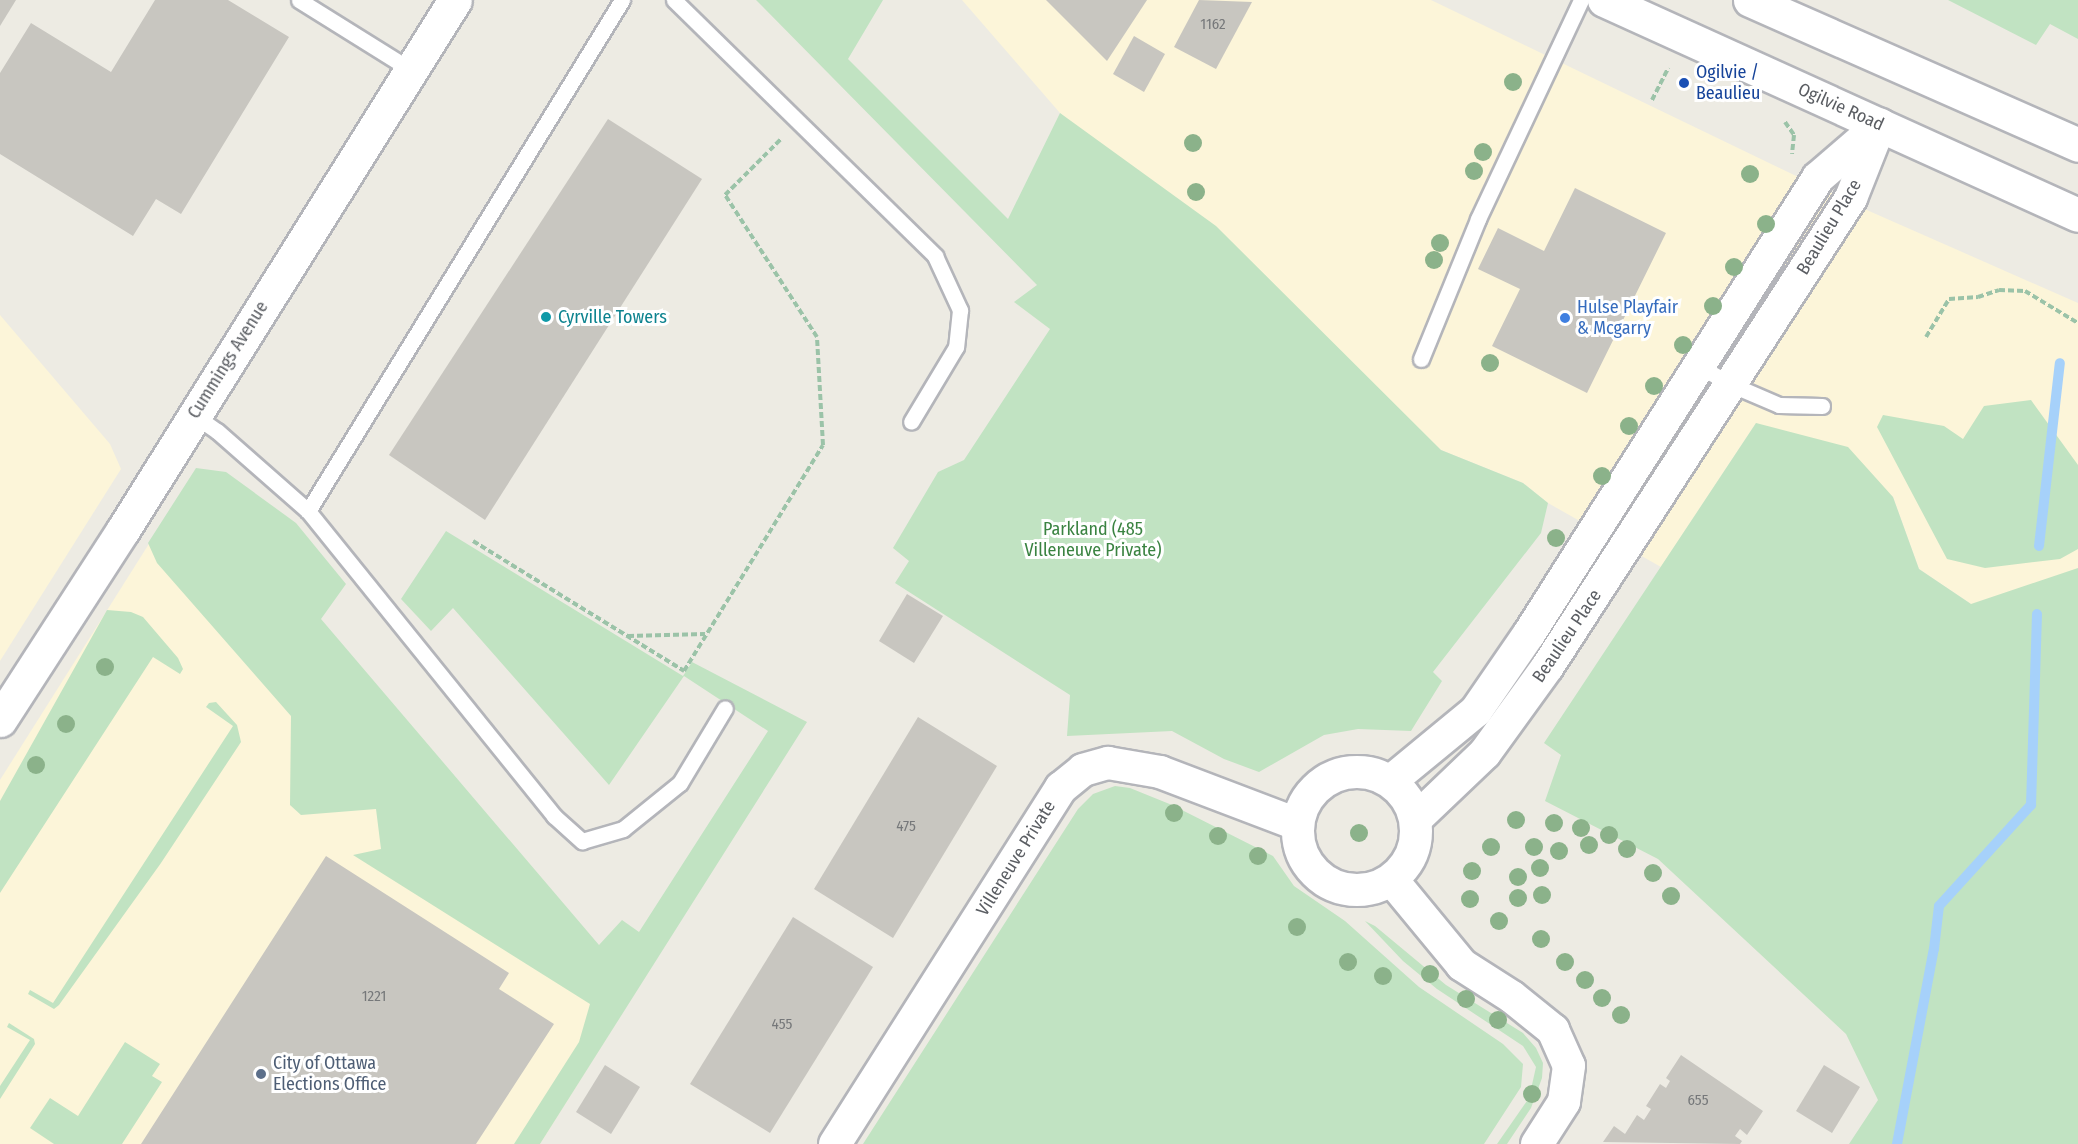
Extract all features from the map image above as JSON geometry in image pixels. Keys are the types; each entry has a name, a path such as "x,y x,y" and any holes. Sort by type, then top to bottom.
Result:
{"main road":[{"name":"Cummings Avenue","path":"0,720 455,0"},
{"name":"Ogilvie Road","path":"1604,0 2078,214"},
{"path":"1750,0 2078,145"}],"street":[{"name":"Beaulieu Place","path":"1391,781 1476,711 1529,634 1818,178 1880,125"},
{"name":"Beaulieu Place","path":"1416,819 1485,753 1548,666 1851,198 1880,125"},
{"name":"Villeneuve Private","path":"835,1144 1061,788 1083,770 1108,763 1160,772 1298,824"},
{"path":"1368,771 1391,781 1407,798 1416,819 1416,842 1411,856 1392,880 1371,890 1348,890 1327,883 1310,867 1299,847 1298,824 1304,802 1321,783 1343,772 1368,771"},
{"path":"1392,880 1462,965 1512,997 1553,1030 1569,1066 1564,1102 1537,1144"}],"lane":[{"path":"298,0 411,70"},
{"path":"308,511 622,0"},
{"path":"674,0 935,256 960,310 956,347 911,422"},
{"path":"1420,359 1478,219 1581,0"},
{"path":"1699,366 1730,384 1779,405 1822,406"},
{"path":"194,415 217,431 308,511 554,816 582,841 623,829 681,783 725,708"}],"path":[{"path":"1652,100 1668,67 1678,72"},
{"path":"1774,116 1785,121 1794,135 1792,164"},
{"path":"473,541 684,671 823,445 817,337 725,195 798,121"},
{"path":"1926,337 1948,299 1978,297 1999,290 2025,291 2078,323"},
{"path":"627,636 705,634"}],"shaded area":[{"path":"962,0 1431,0 1869,211 2078,303 2078,633 1971,604 1919,569 1893,497 1756,423 1661,567 1548,503 1523,483 1441,450 1060,113"},
{"path":"0,315 110,444 121,469 0,661"},
{"path":"176,501 621,1015 540,1144 0,1144 0,780"}],"green space":[{"name":"Parkland (485 Villeneuve Private)","path":"756,0 883,0 848,59 1008,219 1060,113 1216,226 1441,450 1523,483 1548,503 1541,533 1433,672 1442,681 1411,731 1358,729 1324,735 1259,772 1224,759 1172,731 1067,736 1070,695 895,583 909,561 893,548 938,472 964,460 1050,329 1014,302 1037,285"},
{"path":"1948,0 2078,0 2078,39 2050,24 2036,45"},
{"path":"2031,400 2078,465 2078,549 2060,559 1985,568 1947,559 1877,427 1883,415 1944,426 1963,439 1984,406"},
{"path":"1756,423 1848,447 1893,497 1919,569 1971,604 2078,568 2078,1144 1849,1144 1878,1100 1846,1034 1658,859 1545,801 1561,755 1544,743"},
{"path":"196,468 226,472 296,523 346,584 321,619 599,945 622,920 639,932 768,731 684,676 609,785 453,608 431,631 401,599 446,531 683,676 692,662 807,722 540,1144 514,1144 579,1042 590,1004 353,855 381,849 376,809 301,815 290,805 291,716 157,563 148,543"},
{"path":"107,610 131,612 143,617 178,658 183,669 180,674 153,657 0,893 0,801"},
{"path":"216,702 237,725 241,742 161,863 59,1005 54,1009 28,994 30,990 53,1003 233,726 206,707 209,703"},
{"path":"1115,786 1130,788 1172,805 1273,856 1294,886 1345,921 1419,987 1503,1044 1523,1064 1521,1087 1484,1144 863,1144 1078,809 1093,794"},
{"path":"1365,921 1375,926 1446,985 1523,1033 1536,1048 1543,1063 1542,1078 1531,1108 1507,1144 1497,1144 1529,1098 1536,1067 1523,1046 1437,989 1403,961"},
{"path":"9,1023 34,1039 35,1044 0,1099 0,1086 30,1040 7,1027"},
{"path":"125,1042 160,1064 152,1076 162,1082 122,1144 54,1144 30,1128 50,1098 78,1116"}],"building":[{"path":"0,0 16,0 0,26"},
{"path":"155,0 228,0 289,37 181,214 156,199 133,236 0,154 0,73 31,23 111,72"},
{"path":"1046,0 1147,0 1107,61"},
{"path":"1199,0 1252,2 1216,69 1174,47"},
{"path":"1134,36 1165,54 1144,92 1113,74"},
{"name":"Cyrville Towers","path":"608,119 702,179 485,520 389,455"},
{"name":"Hulse Playfair & Mcgarry","path":"1575,188 1666,233 1587,393 1492,346 1520,289 1478,269 1498,228 1544,251"},
{"path":"907,594 943,616 914,663 879,641"},
{"path":"918,717 997,766 893,938 814,889"},
{"path":"326,856 509,973 499,989 554,1024 476,1144 141,1144"},
{"path":"793,917 873,967 770,1133 690,1084"},
{"path":"1681,1055 1763,1111 1747,1135 1740,1129 1735,1136 1742,1141 1740,1144 1603,1142 1614,1126 1625,1134 1637,1115 1644,1120 1651,1109 1646,1106 1660,1084 1666,1088 1670,1081 1666,1078"},
{"path":"605,1065 640,1087 611,1134 576,1112"},
{"path":"1824,1065 1860,1087 1832,1133 1796,1111"}],"waterway":[{"path":"2039,546 2060,363"},
{"path":"1897,1144 1934,949 1939,906 2031,805 2037,614"}],"place":[{"name":"Ogilvie / Beaulieu","path":"1684,83"},
{"name":"Cyrville Towers","path":"546,317"},
{"name":"Hulse Playfair & Mcgarry","path":"1565,318"},
{"name":"City of Ottawa Elections Office","path":"261,1074"}]}
